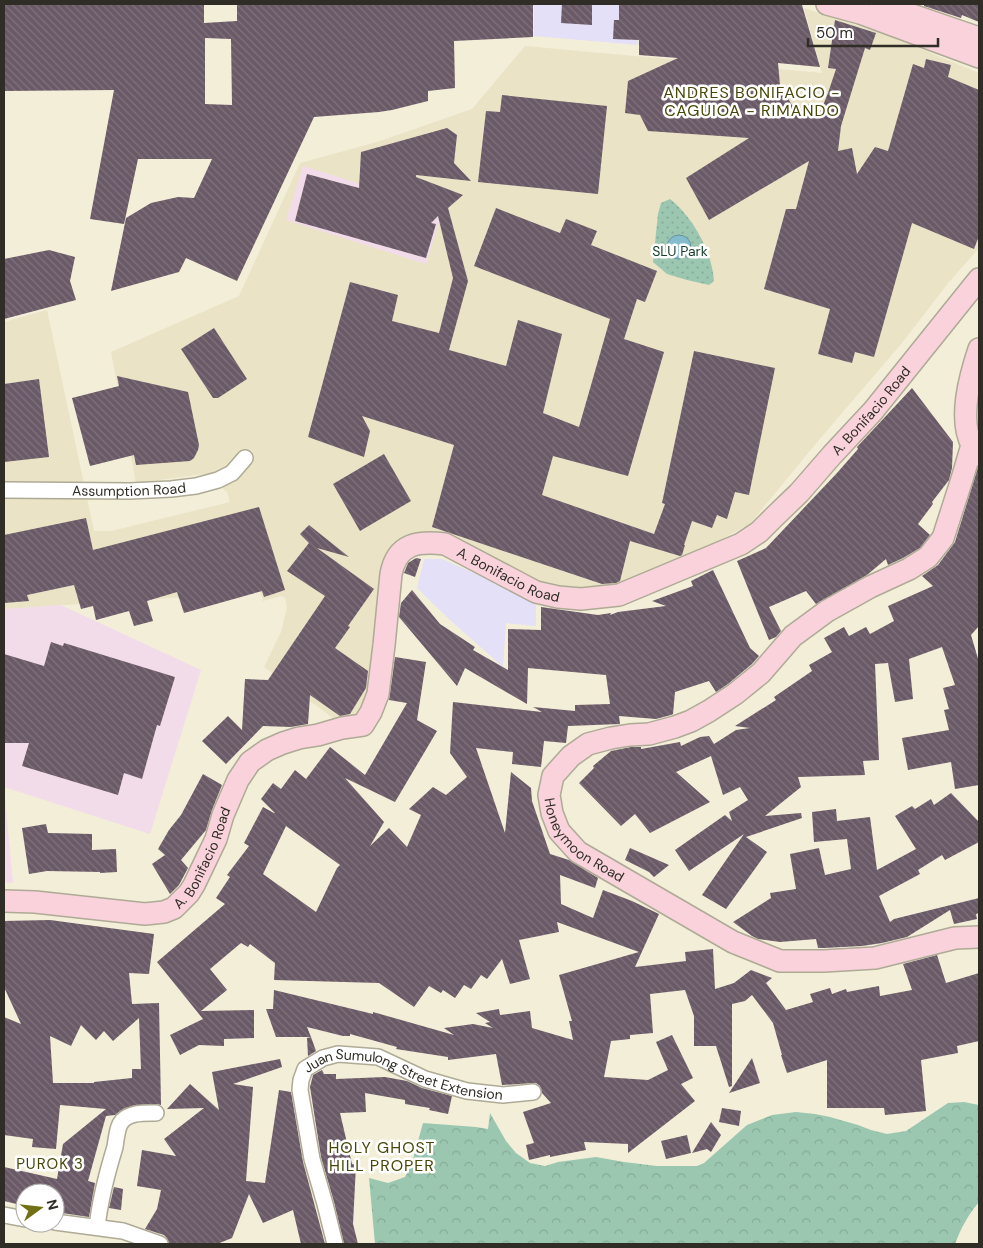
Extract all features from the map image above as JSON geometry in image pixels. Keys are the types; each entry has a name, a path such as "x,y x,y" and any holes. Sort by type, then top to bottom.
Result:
{"main road":[{"path":"827,4 860,13 979,57"},
{"path":"880,4 979,38"},
{"name":"A. Bonifacio Road","path":"4,901 35,902 145,914 164,912 174,908 194,885 216,839 223,815 238,780 250,762 267,750 283,743 342,728 363,725 371,712 378,694 393,565 405,548 413,544 429,542 445,544 536,592 580,599 619,595 741,544 759,532 799,493 873,411 979,279"},
{"path":"976,450 967,431 966,416 972,370 979,349"},
{"name":"Honeymoon Road","path":"976,450 957,496 943,538 928,557 909,569 870,587 827,611 793,636 761,673 735,694 691,721 649,734 611,738 588,744 571,756 552,776 548,795 559,831 578,852 733,942 780,961 875,958 955,938 979,937"}],"street":[{"name":"Assumption Road","path":"4,490 130,491 196,486 232,474 245,458"},
{"name":"Juan Sumulong Street Extension","path":"335,1244 312,1159 300,1090 301,1080 306,1069 323,1058 338,1054 378,1057 425,1079 467,1091 503,1095 533,1092"},
{"path":"97,1227 100,1205 120,1124 128,1117 139,1113 156,1113"},
{"path":"65,1223 124,1231 160,1244"}],"shaded area":[{"path":"534,4 639,4 638,45 534,36"},
{"path":"804,8 890,36 979,73 979,248 750,524 619,594 571,594 411,537 367,711 341,724 264,667 281,632 287,607 285,598 281,596 263,601 248,555 259,592 4,609 4,322 47,310 94,531 111,531 230,502 227,492 204,474 136,483 111,352 239,296 300,163 377,142 472,109 525,46 822,73"},
{"path":"303,166 443,210 426,264 286,220"},
{"path":"424,559 442,559 536,600 536,626 506,623 503,667 417,588"},
{"path":"61,605 201,670 150,834 4,787 4,609"},
{"path":"4,787 13,883 4,882"}],"green space":[{"name":"SLU Park","path":"670,199 694,225 710,258 714,281 709,285 667,274 653,262 658,214 661,203"},
{"path":"964,1102 979,1105 979,1202 965,1222 955,1244 375,1244 369,1178 388,1183 405,1177 413,1159 423,1123 488,1129 490,1113 506,1141 516,1153 530,1163 545,1166 558,1162 596,1157 657,1166 697,1166 704,1163 747,1125 772,1115 796,1112 815,1114 887,1134 906,1131 948,1103"}],"water":[{"path":"679,235 688,238 691,247 688,256 679,259 670,256 667,247 670,238"}],"building":[{"path":"4,4 204,4 204,23 237,21 237,4 533,4 533,37 454,41 455,88 428,91 428,101 392,110 314,117 237,281 186,258 179,272 111,291 126,218 151,203 178,197 194,198 212,159 138,159 124,224 90,219 114,90 4,91","holes":["205,38 231,39 232,105 205,104"]},
{"path":"562,4 592,4 592,25 561,23"},
{"path":"619,4 802,5 820,67 778,63 780,85 796,112 809,104 818,118 836,69 828,68 835,20 876,33 870,50 865,48 841,126 838,151 852,148 857,174 875,147 888,151 913,64 924,68 926,59 951,65 948,77 979,90 979,236 974,249 912,223 874,357 855,352 852,363 818,354 830,309 764,289 786,209 796,209 809,161 709,220 686,178 749,138 648,131 640,115 625,113 628,81 678,58 639,55 639,40 613,39 614,20 619,20"},
{"path":"924,4 979,4 979,22 962,15 961,18 924,6"},
{"path":"502,95 607,106 598,194 478,182 486,111 500,112"},
{"path":"447,128 457,135 454,163 471,181 416,175 416,177 463,195 448,208 468,281 449,350 506,366 518,320 562,334 543,413 579,427 610,319 474,266 496,208 560,233 566,219 597,231 591,245 657,271 645,302 637,299 624,339 664,352 628,476 553,456 542,495 654,534 665,504 662,503 694,351 775,368 749,495 735,492 727,519 717,515 712,528 692,521 682,555 630,541 620,581 602,584 432,527 454,445 362,416 370,431 364,457 308,437 350,282 398,295 392,321 439,333 453,278 438,216 431,223 436,224 426,258 295,221 307,174 359,188 361,152"},
{"path":"49,250 75,257 70,281 76,300 4,319 4,259"},
{"path":"214,328 247,379 218,398 213,398 181,349"},
{"path":"117,376 188,392 199,445 194,458 190,461 136,465 134,455 90,466 72,398 119,386"},
{"path":"39,379 49,457 4,462 4,384"},
{"path":"912,388 953,442 952,468 949,480 918,524 930,535 920,548 888,565 886,559 867,575 816,604 806,591 769,607 781,631 776,637 769,640 737,561 766,548 837,473 858,449 857,447"},
{"path":"384,454 411,501 360,531 333,484"},
{"path":"978,467 979,626 971,635 979,662 979,785 955,789 951,762 908,770 902,738 949,730 944,710 949,709 943,688 955,685 942,647 909,659 913,699 895,702 888,663 875,664 879,760 863,761 865,775 798,777 801,787 765,816 801,813 802,818 746,837 767,852 726,909 702,895 744,834 689,871 675,850 725,815 732,821 729,812 748,800 740,787 723,795 711,756 676,772 710,802 650,833 635,814 621,826 579,783 594,768 593,766 611,751 631,747 641,747 641,749 680,742 681,746 700,737 709,736 714,744 736,730 750,728 735,726 776,700 774,697 812,671 809,665 832,652 824,638 844,627 849,636 866,627 870,634 894,621 888,606 933,586 922,576 938,565 955,542"},
{"path":"259,507 285,590 264,597 262,591 184,613 177,592 147,601 153,621 134,626 129,611 96,620 93,606 81,609 74,585 27,595 29,601 4,603 4,535 86,518 93,550"},
{"path":"309,525 349,557 317,548 374,589 335,648 368,671 366,688 350,714 340,716 310,695 308,724 291,727 263,726 226,764 202,741 228,716 242,730 245,679 268,680 325,596 287,571 309,543 300,534"},
{"path":"416,558 421,559 415,577 404,573 408,563"},
{"path":"713,570 750,648 759,656 752,664 716,692 709,681 675,692 673,714 671,715 656,719 619,716 620,724 568,726 566,743 544,741 541,767 512,764 513,752 476,748 505,833 511,772 531,788 532,801 550,854 569,860 598,878 595,888 560,875 561,904 593,918 603,890 659,914 635,967 686,961 685,952 713,949 715,989 734,983 751,970 772,978 766,983 786,1010 813,1002 810,994 830,988 832,994 846,989 847,992 879,986 880,996 912,990 903,964 937,955 946,983 979,973 979,1041 957,1046 958,1053 921,1060 926,1111 885,1115 884,1108 827,1108 827,1060 787,1073 773,1023 752,995 745,1001 732,1004 732,1086 729,1087 716,1046 694,1046 694,1016 685,990 650,994 653,1033 630,1035 630,1039 611,1041 604,1077 648,1080 668,1070 656,1042 672,1035 693,1078 681,1084 695,1101 628,1153 628,1144 584,1142 586,1150 529,1160 526,1145 534,1143 523,1112 551,1103 536,1083 502,1085 496,1054 448,1060 448,1057 396,1049 397,1047 350,1034 350,1036 343,1036 307,1027 311,1037 276,1037 266,1009 273,1009 274,990 373,1014 373,1012 454,1035 444,1028 473,1024 493,1028 485,1023 490,1022 476,1013 499,1009 500,1015 530,1011 532,1028 573,1040 569,1021 572,1021 559,975 639,952 557,922 559,932 519,940 530,979 510,984 502,959 487,979 481,975 471,989 464,985 455,998 443,990 441,993 429,986 414,1007 379,983 274,980 275,963 250,944 248,947 241,943 210,969 227,990 201,1011 254,1010 254,1038 224,1039 224,1046 199,1045 180,1055 170,1035 203,1019 157,962 225,904 216,898 230,877 227,875 249,846 244,843 263,807 275,813 261,799 273,783 281,789 295,770 306,779 330,747 365,775 407,703 389,700 395,657 426,662 417,720 437,731 395,802 345,778 384,822 370,846 389,828 407,847 421,815 409,809 433,787 446,795 467,777 450,753 453,702 542,712 533,707 575,711 575,705 610,704 606,675 528,668 527,704 465,668 457,686 399,617 401,603 412,590 440,624 475,647 473,650 508,670 508,629 541,630 541,607 598,615 611,613 610,615 618,612 666,606 652,601 693,586 691,581","holes":["286,826 340,865 316,912 263,874"]},
{"path":"51,642 63,646 64,643 175,677 160,726 157,725 142,779 124,773 118,795 22,766 29,743 4,743 4,654 44,666"},
{"path":"203,774 222,785 206,830 181,860 188,868 179,885 170,894 152,864 165,855 158,849 169,830 181,815"},
{"path":"951,793 979,822 979,842 945,860 942,855 918,870 920,874 879,896 890,922 894,919 979,898 977,919 954,924 950,910 907,937 862,946 824,948 818,948 816,939 780,942 758,939 733,922 771,898 770,893 796,889 790,854 819,848 825,875 851,869 847,839 814,842 812,812 836,809 837,821 870,817 877,870 916,849 895,816 912,806 915,809 931,799 934,805"},
{"path":"46,824 48,833 92,834 92,850 116,849 117,872 47,871 29,874 22,828"},
{"path":"630,848 669,865 654,877 649,872 625,860"},
{"path":"50,920 154,934 149,974 129,973 132,1004 159,1003 161,1105 135,1105 123,1109 115,1115 106,1116 88,1181 95,1183 89,1217 65,1213 65,1183 15,1183 15,1204 4,1201 4,1167 57,1179 63,1144 106,1109 60,1105 56,1149 32,1147 33,1139 4,1135 4,1017 21,1024 4,987 4,921","holes":["139,1018 141,1069 132,1069 132,1078 94,1083 53,1083 50,1036 71,1046 81,1025 96,1040 104,1031 113,1041"]},
{"path":"311,1037 316,1051 308,1056 307,1038"},
{"path":"752,1058 760,1083 729,1093"},
{"path":"280,1059 282,1067 233,1084 253,1087 246,1181 265,1183 279,1090 291,1092 303,1162 325,1244 301,1244 293,1210 263,1223 249,1194 232,1238 217,1244 169,1244 164,1235 145,1229 157,1209 161,1190 137,1186 142,1150 176,1156 164,1139 204,1108 167,1109 190,1084 219,1110 212,1072"},
{"path":"322,1070 324,1074 336,1074 336,1079 385,1077 407,1081 422,1088 452,1096 448,1114 429,1110 430,1108 405,1104 405,1100 365,1093 366,1112 340,1113 352,1164 356,1165 353,1224 358,1244 344,1244 321,1157 310,1087 313,1075"},
{"path":"722,1108 741,1111 739,1126 719,1122"},
{"path":"711,1122 721,1135 711,1152 707,1149 692,1153"},
{"path":"687,1135 691,1153 666,1159 661,1141"},
{"path":"114,1187 123,1189 121,1210 109,1208"}],"district":[{"name":"ANDRES BONIFACIO - CAGUIOA - RIMANDO","path":"752,101"},
{"name":"HOLY GHOST HILL PROPER","path":"382,1156"},
{"name":"PUROK 3","path":"50,1164"}]}
